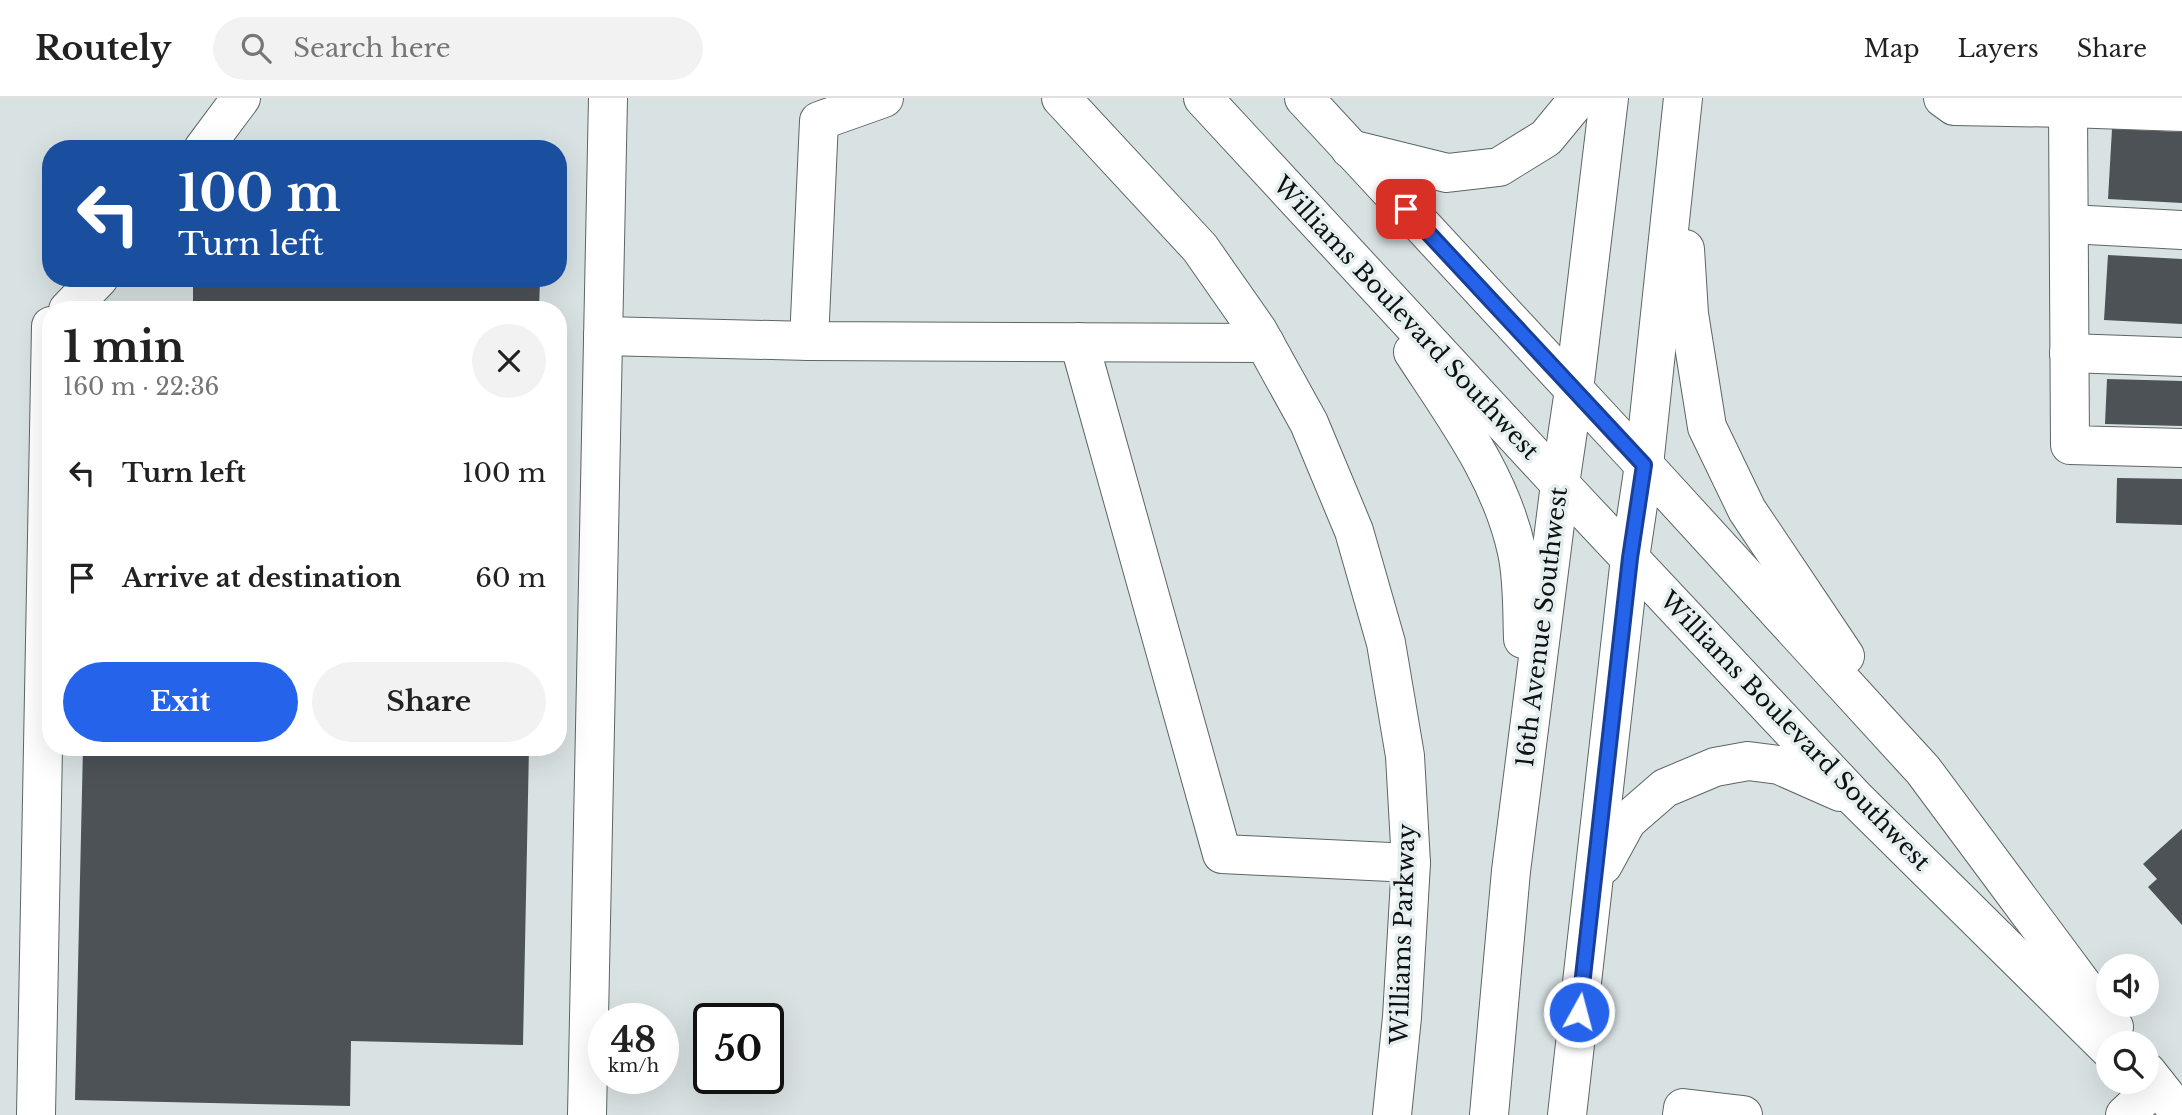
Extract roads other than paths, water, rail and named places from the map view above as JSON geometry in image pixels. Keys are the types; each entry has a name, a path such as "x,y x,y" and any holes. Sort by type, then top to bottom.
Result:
{"main road":[{"path":"210,140 241,98"},
{"path":"587,1115 608,98"},
{"path":"809,341 820,121 884,98"},
{"name":"Williams Parkway","path":"1061,98 1200,248 1265,343 1309,423 1354,531 1386,643 1405,756 1411,863 1402,1017 1392,1115"},
{"name":"Williams Boulevard Southwest","path":"1203,98 1855,798 2096,1036"},
{"path":"1304,98 1923,770"},
{"path":"1350,149 1447,173 1499,167 1546,138 1579,98"},
{"name":"16th Avenue Southwest","path":"1489,1115 1511,871 1609,98"},
{"path":"1567,1115 1630,558 1644,465 1683,98"},
{"path":"1943,98 1954,106 2182,113"},
{"path":"2067,108 2070,445 2182,448"},
{"path":"1679,140 1689,314 1707,427 1747,510 1923,770 2117,1031"},
{"path":"2069,223 2182,230"},
{"path":"1350,257 1489,471 1507,517 1518,554 1526,751"},
{"path":"77,301 90,287"},
{"path":"603,336 809,341 1265,343"},
{"path":"1079,342 1222,854 1411,863"},
{"path":"2070,353 2182,357"},
{"path":"36,1115 43,756"},
{"path":"1594,882 1627,821 1665,788 1715,766 1748,761 1779,765 1855,798"},
{"path":"1682,1115 1683,1108 1743,1115"}]}
